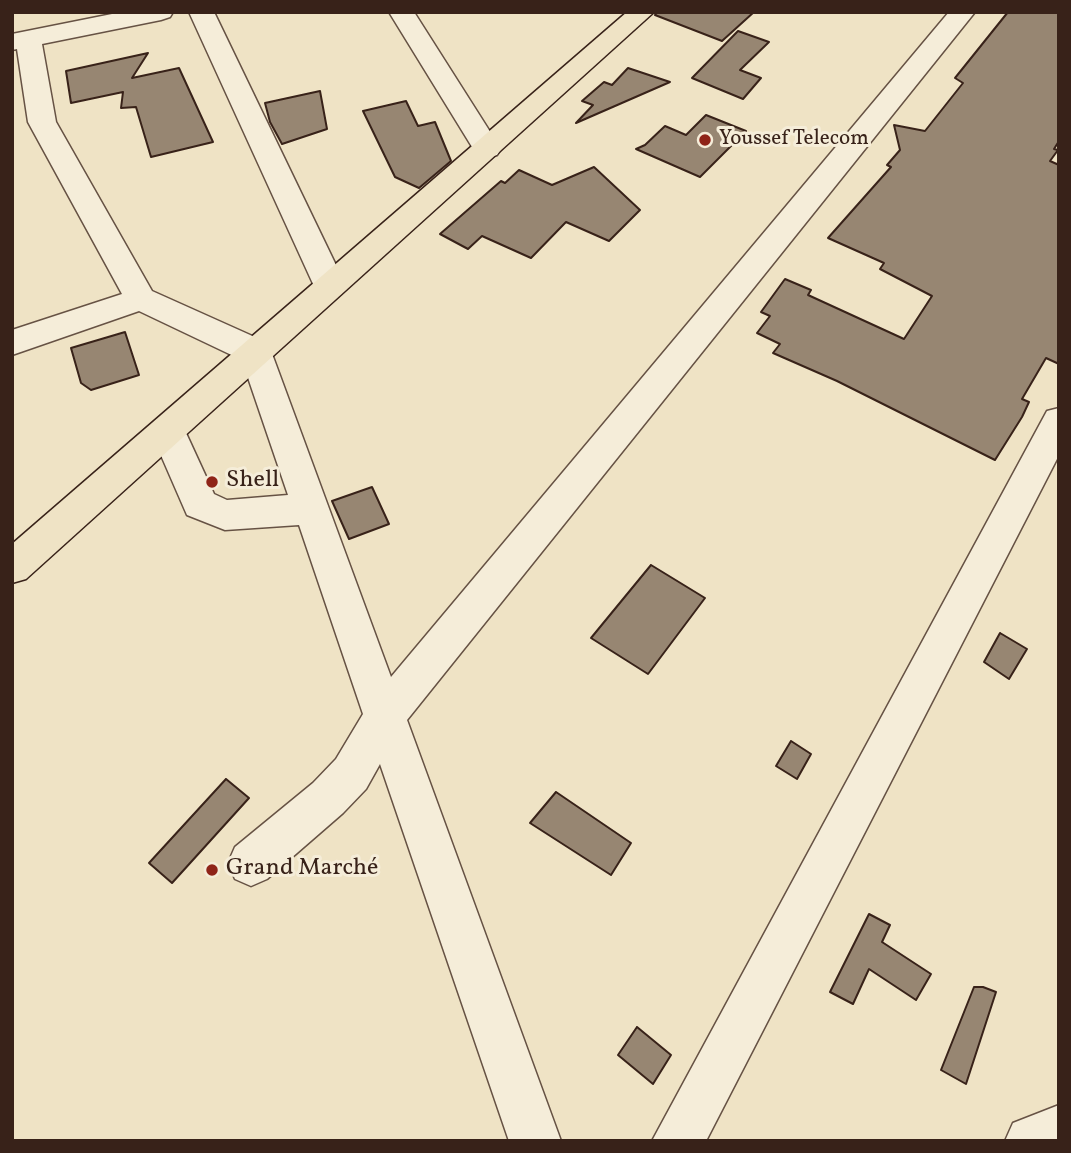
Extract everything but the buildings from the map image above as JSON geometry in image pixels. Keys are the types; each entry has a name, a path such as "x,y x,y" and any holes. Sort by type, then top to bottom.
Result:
{"main road":[{"path":"12,567 642,12"}],"street":[{"path":"161,12 20,40 42,122 97,224 142,299 256,352 536,1141"},
{"path":"201,12 330,286"},
{"path":"401,12 486,149"},
{"path":"251,863 351,775 384,717 964,12"},
{"path":"12,343 142,299"},
{"path":"678,1141 1059,421"},
{"path":"167,430 200,504 225,514 311,509"},
{"path":"1031,1141 1059,1131"}],"place":[{"name":"Youssef Telecom","path":"705,140"},
{"name":"Shell","path":"212,482"},
{"name":"Grand Marché","path":"212,870"}]}
